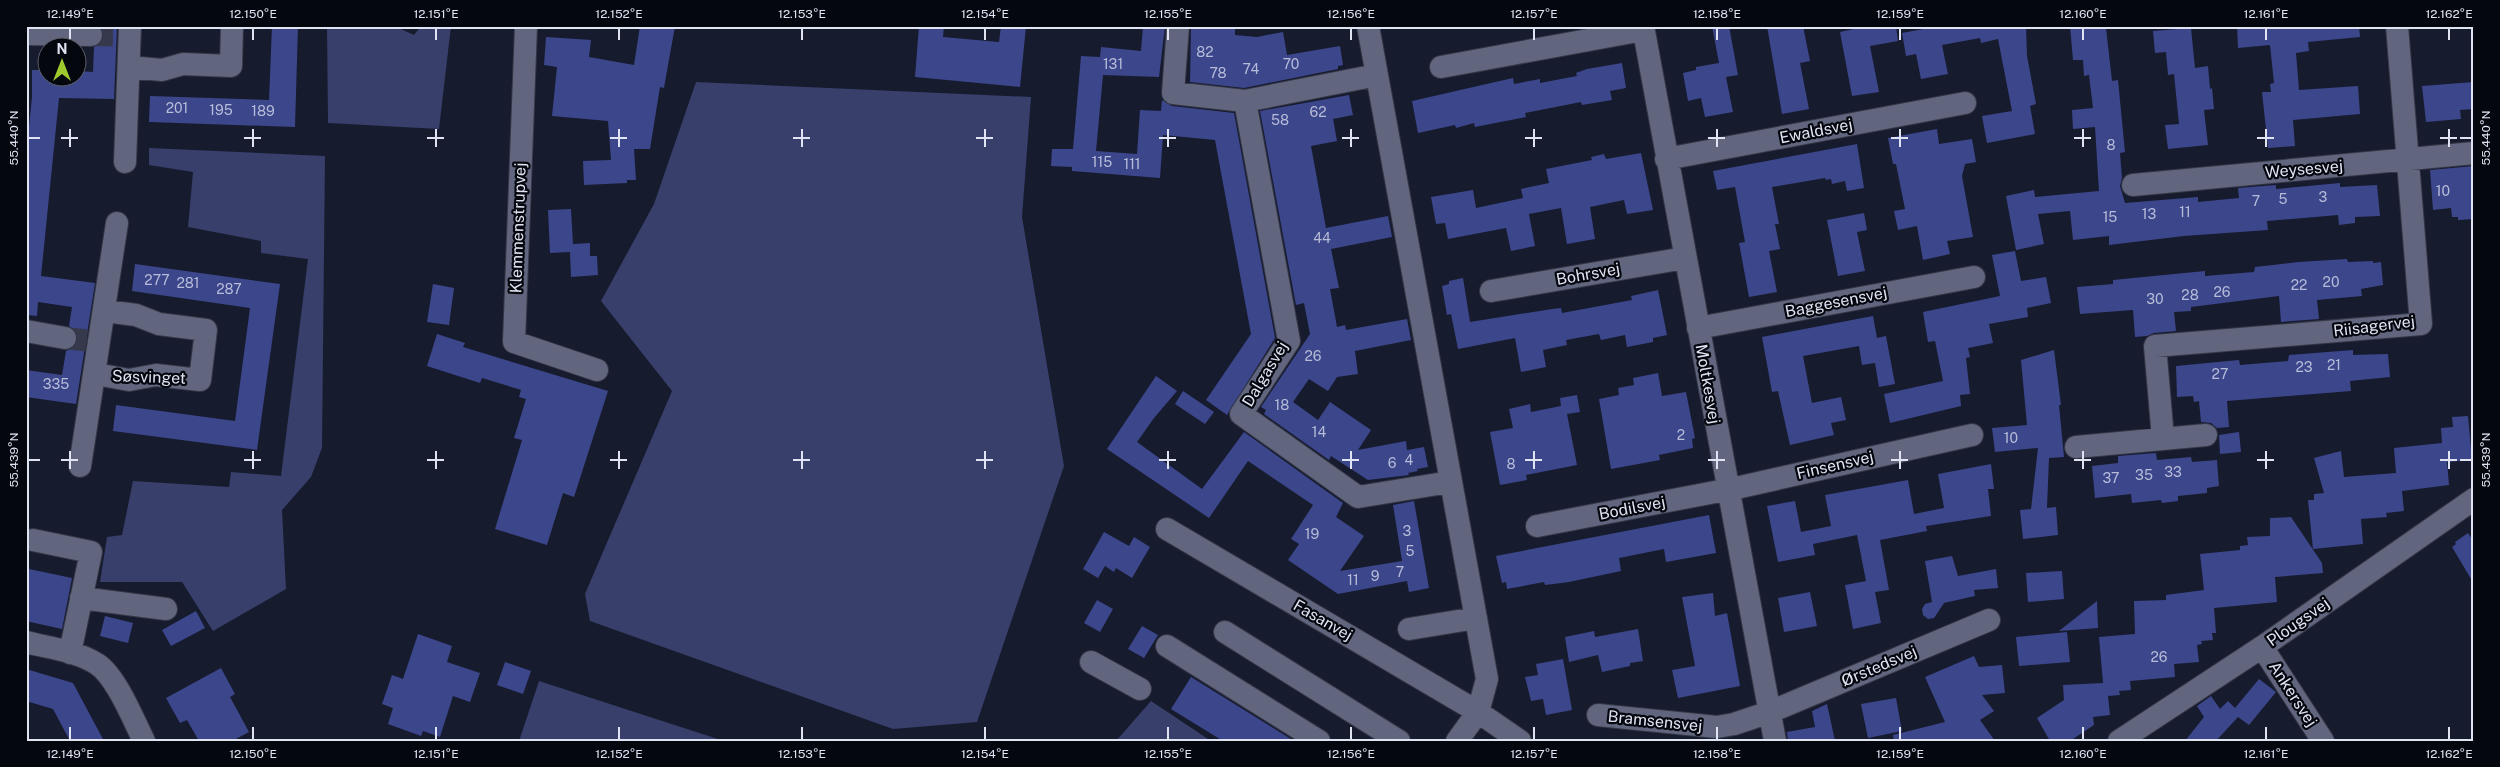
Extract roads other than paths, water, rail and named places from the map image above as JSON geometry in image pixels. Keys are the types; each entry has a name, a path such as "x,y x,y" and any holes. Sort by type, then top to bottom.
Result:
{"street":[{"path":"125,162 130,26"},
{"path":"129,67 162,70 183,64 231,66 232,26"},
{"name":"Klemmenstrupvej","path":"526,26 514,342 597,370"},
{"path":"1178,26 1173,92 1245,101 1378,75"},
{"path":"1368,26 1487,679 1478,712 1457,741"},
{"name":"Riisagervej","path":"2163,438 2155,346 2421,324 2397,26"},
{"path":"1441,67 1643,28"},
{"name":"Moltkesvej","path":"1643,28 1775,741"},
{"path":"26,34 91,35"},
{"name":"Dalgasvej","path":"1245,101 1289,341 1241,414 1358,497 1450,482"},
{"name":"Ewaldsvej","path":"1666,160 1966,103"},
{"name":"Weysesvej","path":"2133,185 2474,153"},
{"name":"Søsvinget","path":"80,466 96,374 118,223"},
{"name":"Bohrsvej","path":"1491,291 1685,258"},
{"name":"Baggesensvej","path":"1698,328 1974,277"},
{"name":"Søsvinget","path":"96,374 129,380 156,374 200,380 206,330 159,324 136,315 105,311"},
{"path":"26,332 65,338"},
{"name":"Finsensvej","path":"1728,490 1972,435"},
{"path":"2076,447 2206,435"},
{"name":"Bodilsvej","path":"1537,526 1728,490"},
{"name":"Plougsvej","path":"2119,741 2262,647 2474,499"},
{"name":"Fasanvej","path":"1167,529 1478,712 1520,741"},
{"path":"33,540 91,552 70,653"},
{"path":"81,598 166,609"},
{"path":"1409,628 1476,618"},
{"name":"Ørstedsvej","path":"1770,712 1989,620"},
{"path":"1225,632 1399,741"},
{"path":"26,642 70,653 98,665 120,692 144,741"},
{"path":"1167,646 1319,741"},
{"name":"Ankersvej","path":"2262,647 2323,741"},
{"path":"1091,662 1140,689"},
{"name":"Bramsensvej","path":"1598,715 1717,727 1734,724 1770,712"}],"tunnel":[{"path":"91,35 130,36"},
{"path":"65,338 100,342"}]}
